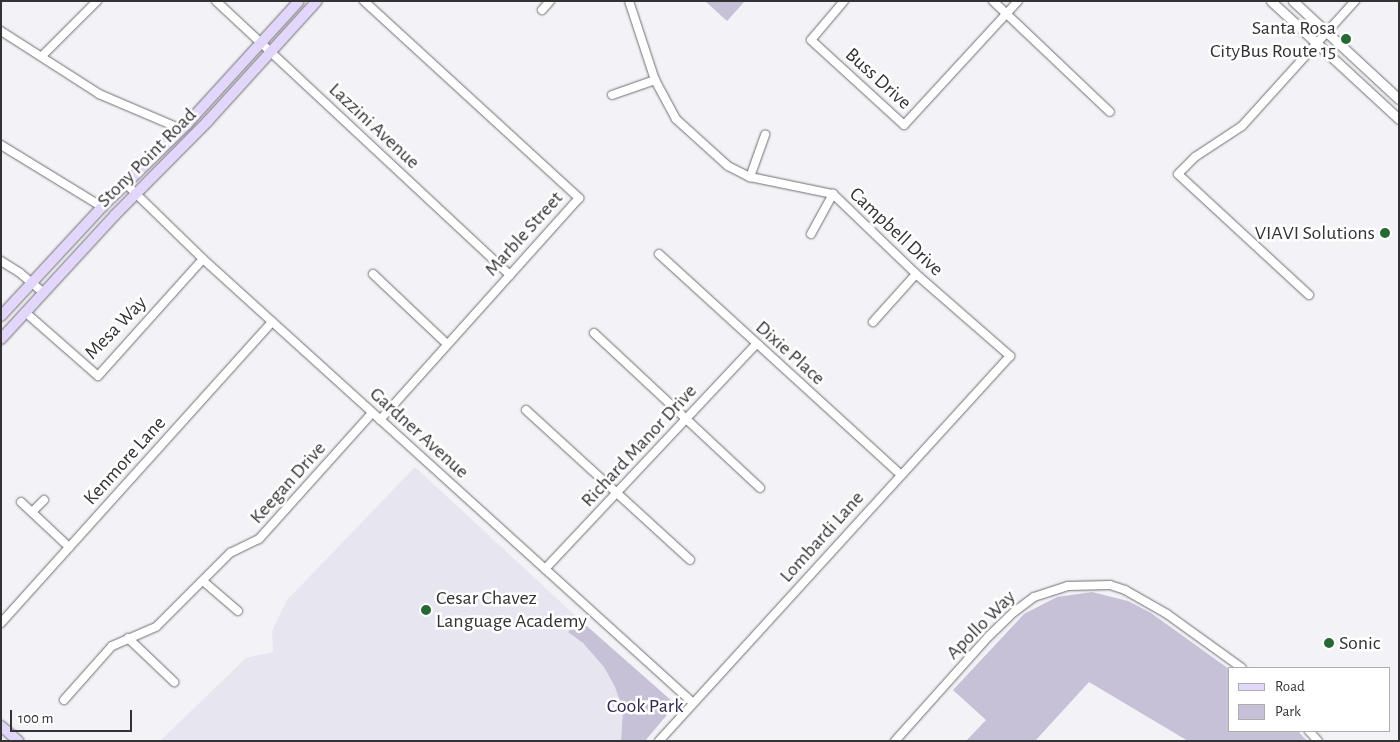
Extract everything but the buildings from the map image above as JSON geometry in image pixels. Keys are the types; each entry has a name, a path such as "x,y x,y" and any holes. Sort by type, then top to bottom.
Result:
{"main road":[{"name":"Stony Point Road","path":"1,316 102,207 182,129 299,1"},
{"name":"Stony Point Road","path":"1,338 136,193 203,126 317,1"},
{"path":"1,726 18,741"}],"street":[{"path":"42,56 97,1"},
{"name":"Lazzini Avenue","path":"216,1 510,274"},
{"name":"Marble Street","path":"364,1 578,198 380,420"},
{"path":"542,10 550,1"},
{"name":"Campbell Drive","path":"629,1 655,80 676,119 728,166 750,177 833,194 916,274 1010,356"},
{"name":"Buss Drive","path":"844,1 811,40 904,125 1018,1"},
{"path":"993,1 1110,112"},
{"path":"1271,1 1399,119"},
{"path":"1293,1 1399,99"},
{"path":"1309,295 1178,174 1195,157 1242,126 1355,1"},
{"path":"1,31 99,94 182,129"},
{"path":"612,95 655,80"},
{"path":"750,177 765,135"},
{"path":"1,146 102,207"},
{"name":"Gardner Avenue","path":"126,184 203,259 693,703"},
{"path":"811,234 833,194"},
{"name":"Dixie Place","path":"659,254 900,474"},
{"name":"Mesa Way","path":"25,312 98,376 203,259"},
{"path":"1,261 44,292"},
{"path":"373,274 447,344"},
{"path":"873,322 916,274"},
{"name":"Kenmore Lane","path":"1,623 272,322"},
{"path":"594,333 760,488"},
{"name":"Richard Manor Drive","path":"545,569 756,344"},
{"name":"Lombardi Lane","path":"660,741 900,474 1010,356"},
{"path":"526,410 690,560"},
{"name":"Keegan Drive","path":"64,700 112,646 156,627 230,553 259,539 372,413"},
{"path":"32,512 44,500"},
{"path":"21,502 70,547"},
{"path":"203,581 238,611"},
{"name":"Apollo Way","path":"895,741 993,632 1014,612 1034,597 1068,586 1110,585 1125,590 1167,614 1241,667"},
{"path":"128,638 174,682"},
{"path":"902,734 909,741"}],"shaded area":[{"name":"Cesar Chavez Language Academy","path":"415,467 580,620 569,632 583,643 604,667 615,687 623,710 621,741 160,741 246,658 273,652 272,631 287,600"}],"green space":[{"path":"705,1 745,1 727,21"},
{"path":"1092,592 1128,601 1151,613 1228,668 1228,732 1299,732 1307,741 1188,741 1089,682 1035,741 966,741 986,720 953,690 1024,614 1057,597"},
{"name":"Cook Park","path":"580,620 673,702 672,709 645,741 621,741 623,710 615,687 604,667 583,643 568,632"}],"place":[{"name":"Santa Rosa CityBus Route 15","path":"1346,39"},
{"name":"VIAVI Solutions","path":"1385,233"},
{"name":"Cesar Chavez Language Academy","path":"426,610"},
{"name":"Sonic","path":"1329,643"}]}
